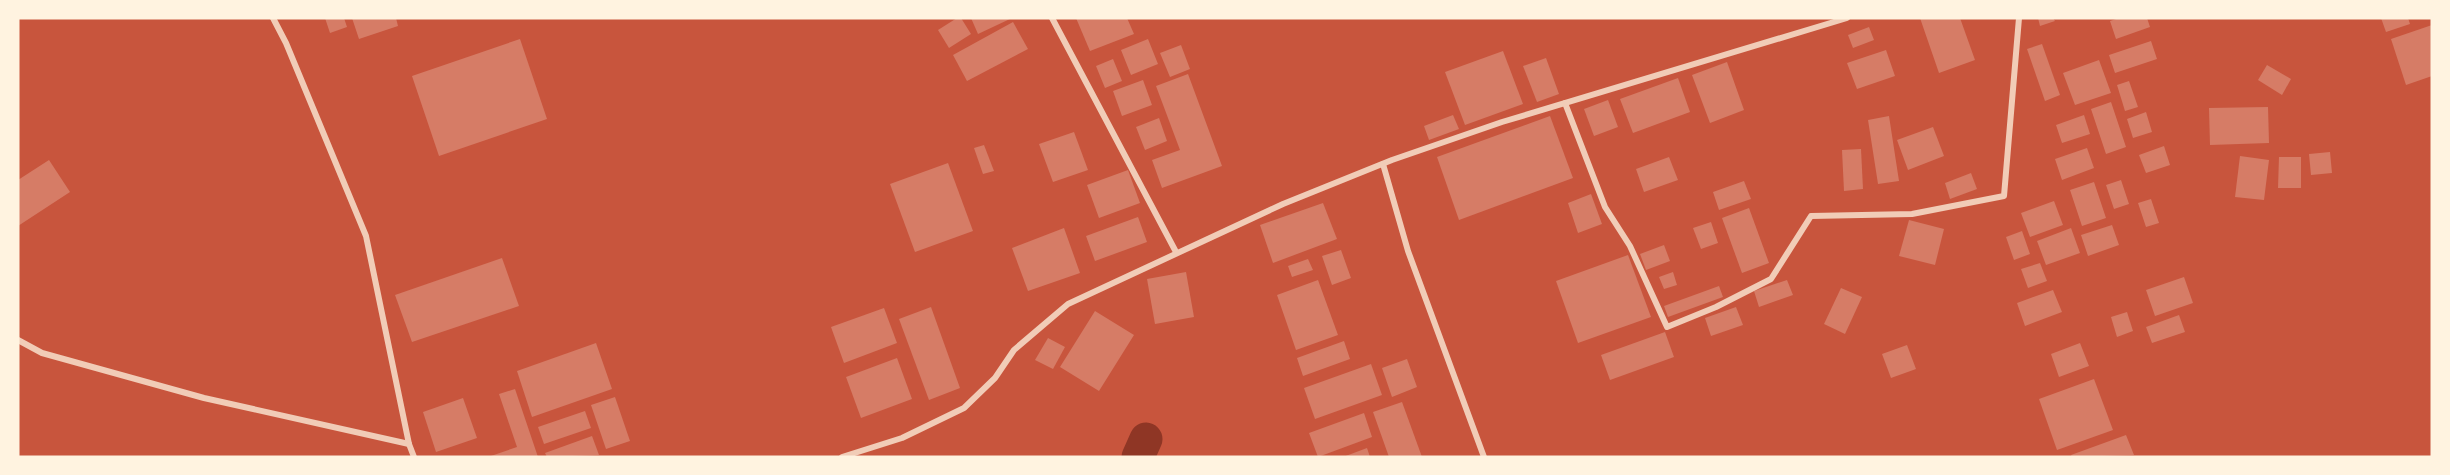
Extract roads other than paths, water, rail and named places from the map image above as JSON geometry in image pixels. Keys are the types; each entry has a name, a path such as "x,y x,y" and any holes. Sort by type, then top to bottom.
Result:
{"street":[{"path":"273,18 286,43 366,236 409,444 414,457"},
{"path":"1052,18 1176,252"},
{"path":"842,457 902,438 964,408 995,378 1014,350 1068,304 1176,252 1383,164 1565,103 1847,18"},
{"path":"1565,103 1605,207 1630,246 1667,327 1716,307 1771,279 1811,216 1912,214 2004,196 2019,18"},
{"path":"1383,164 1408,251 1484,457"},
{"path":"18,340 42,353 204,398 409,444"}],"waterway":[{"path":"1138,457 1146,439"}]}
